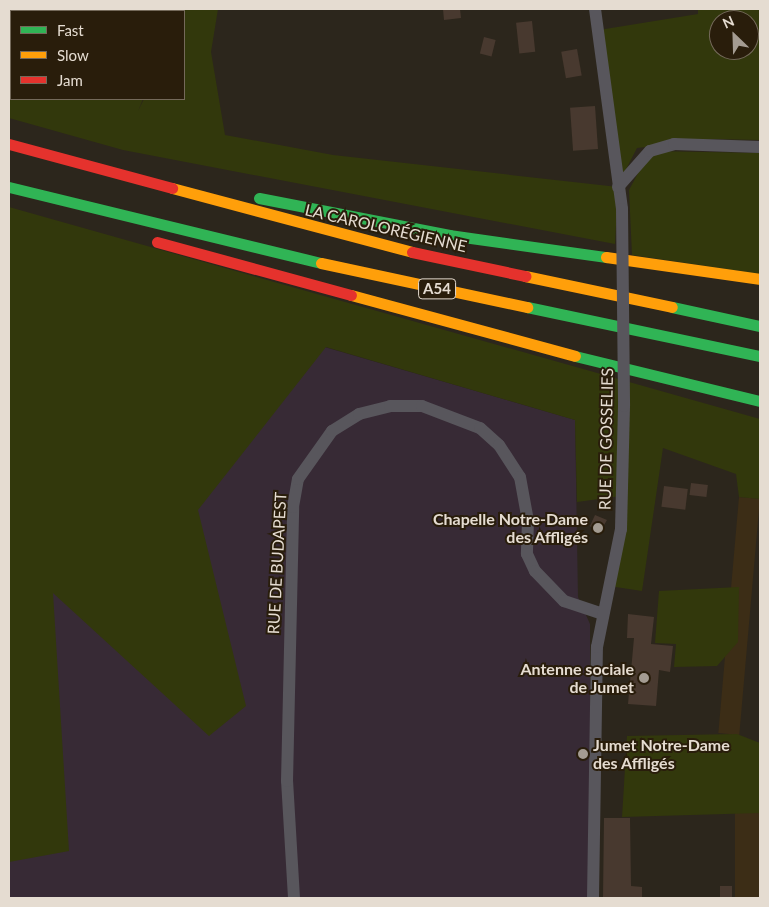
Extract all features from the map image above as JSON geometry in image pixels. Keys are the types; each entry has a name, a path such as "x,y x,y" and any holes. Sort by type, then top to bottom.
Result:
{"highway":[{"name":"LA CAROLORÉGIENNE","path":"9,144 390,247 760,326"},
{"name":"A54","path":"9,187 116,217 760,356"},
{"path":"178,191 216,188 449,235 760,279"},
{"path":"116,217 141,236 643,375 760,401"}],"street":[{"name":"RUE DE GOSSELIES","path":"593,898 597,647 621,529 624,406 622,209 595,9"},
{"path":"618,187 650,151 674,144 760,147"},
{"name":"RUE DE BUDAPEST","path":"294,898 288,781 293,507 298,480 332,431 359,414 390,406 422,406 480,428 499,445 520,477 528,520 527,554 535,571 564,601 603,614"}],"shaded area":[{"path":"9,9 106,9 10,10 10,38"},
{"path":"9,255 575,420 578,597 590,624 590,898 9,898"},
{"path":"739,497 760,499 739,735 718,733"},
{"path":"735,813 760,813 760,898 735,898"}],"green space":[{"path":"218,9 211,52 225,135 333,155 618,187 615,244 123,150 9,118 9,65 10,100 143,100 138,111 144,100 185,100 185,10 180,10"},
{"path":"698,9 760,9 760,140 714,139 637,148 621,179 599,30 698,14"},
{"path":"650,151 760,153 760,274 632,255 629,190"},
{"path":"9,207 760,419 760,499 739,497 736,474 663,448 642,591 609,586 621,496 577,502 575,420 326,347 198,510 246,706 209,736 53,593 69,851 9,862"},
{"path":"739,587 738,642 717,666 674,667 676,644 655,643 659,591"},
{"path":"737,734 760,743 760,813 622,817 627,736"}],"building":[{"path":"443,9 460,9 461,18 444,20"},
{"path":"532,21 535,52 519,54 516,23"},
{"path":"484,37 496,40 492,56 480,53"},
{"path":"577,49 582,76 566,78 561,52"},
{"path":"595,106 598,149 573,151 570,108"},
{"path":"691,483 708,485 706,497 690,495"},
{"path":"664,486 688,489 685,510 661,507"},
{"path":"595,515 607,520 598,535 590,526"},
{"path":"628,614 654,617 651,644 673,646 670,672 659,670 656,706 628,704 634,638 627,638"},
{"path":"604,818 630,818 631,886 642,887 642,898 603,898"},
{"path":"720,886 732,886 732,898 720,898"}],"traffic: fast":[{"path":"9,187 321,263"},
{"path":"259,198 449,235 606,257"},
{"path":"527,307 760,356"},
{"path":"672,307 760,326"},
{"path":"575,356 760,401"}],"traffic: slow":[{"path":"172,188 412,252"},
{"path":"606,257 760,279"},
{"path":"321,263 527,307"},
{"path":"525,276 672,307"},
{"path":"351,295 575,356"}],"traffic: jam":[{"path":"9,144 172,188"},
{"path":"157,242 351,295"},
{"path":"412,252 525,276"}],"place":[{"name":"Chapelle Notre-Dame des Affligés","path":"598,528"},
{"name":"Antenne sociale de Jumet","path":"644,678"},
{"name":"Jumet Notre-Dame des Affligés","path":"583,754"}]}
